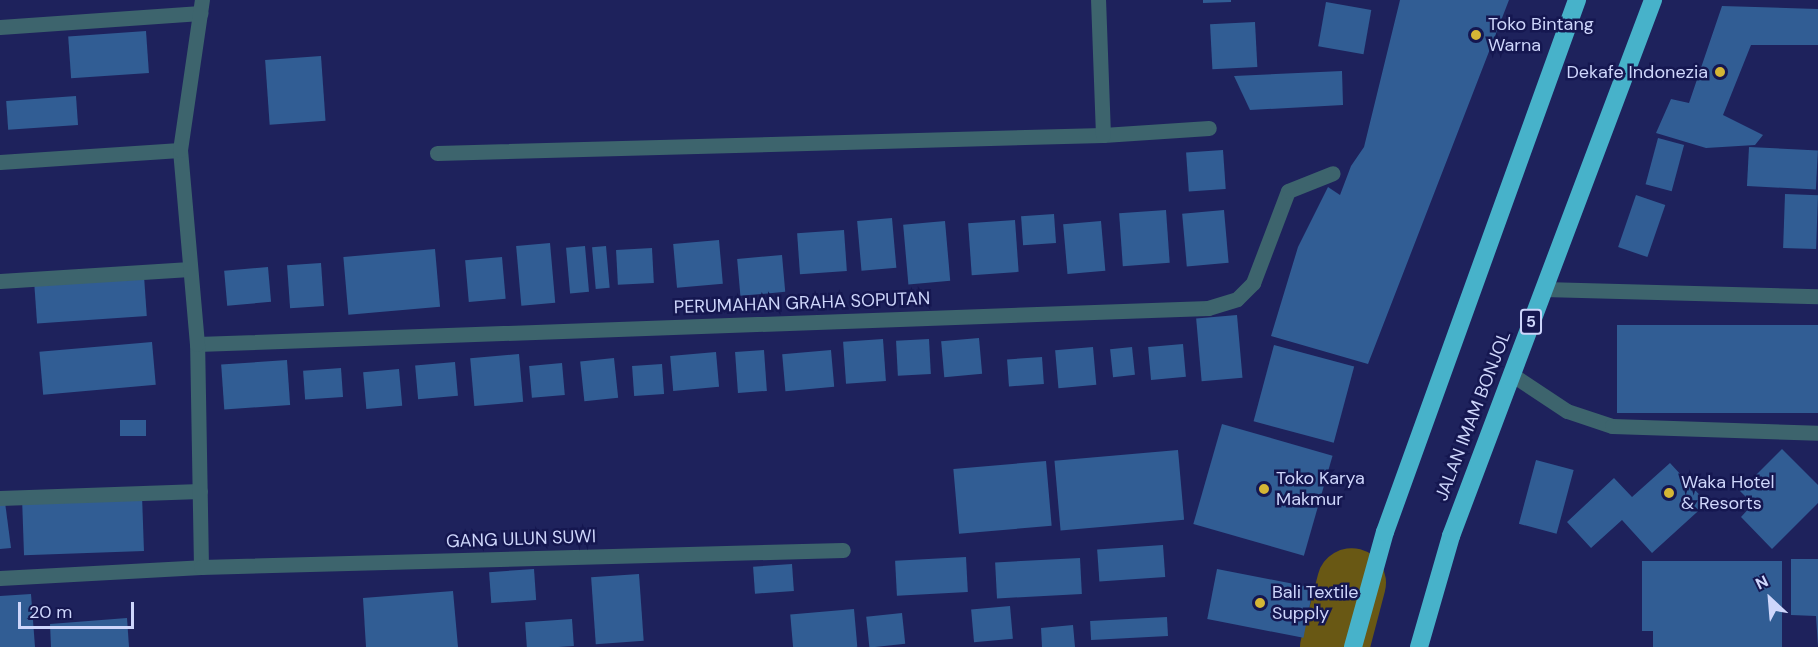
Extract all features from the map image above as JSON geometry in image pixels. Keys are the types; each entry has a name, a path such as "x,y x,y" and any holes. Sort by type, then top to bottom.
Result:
{"highway":[{"path":"1353,647 1385,532 1577,0"},
{"name":"JALAN IMAM BONJOL","path":"1419,647 1451,536 1653,0"}],"street":[{"path":"1098,0 1103,135"},
{"path":"0,27 201,7 180,150 197,344 201,567"},
{"path":"437,153 1103,135 1209,128"},
{"path":"0,162 180,150"},
{"name":"PERUMAHAN GRAHA SOPUTAN","path":"197,344 1208,308 1237,299 1253,283 1288,191 1333,173"},
{"path":"0,281 190,269"},
{"path":"1543,290 1818,296"},
{"path":"1511,374 1567,411 1612,426 1818,434"},
{"path":"0,498 200,491"},
{"name":"GANG ULUN SUWI","path":"0,578 201,567 843,550"}],"building":[{"path":"1203,0 1231,0 1231,2 1203,3"},
{"path":"1400,0 1509,0 1368,364 1271,336 1298,247 1328,187 1340,195 1351,166 1364,147"},
{"path":"1326,2 1371,10 1363,54 1318,46"},
{"name":"Dekafe Indonezia","path":"1722,6 1818,9 1818,45 1751,45 1723,115 1763,135 1755,145 1706,148 1656,133 1671,99 1689,103"},
{"path":"1255,22 1257,67 1212,69 1210,24"},
{"path":"146,31 149,73 71,78 68,36"},
{"path":"321,56 326,121 270,125 265,60"},
{"path":"1342,71 1343,105 1250,110 1234,76"},
{"path":"76,96 78,125 8,130 6,101"},
{"path":"1658,138 1684,145 1672,191 1646,184"},
{"path":"1749,147 1818,151 1816,190 1747,186"},
{"path":"1223,150 1226,189 1189,191 1186,153"},
{"path":"1785,194 1818,195 1816,249 1783,248"},
{"path":"1636,195 1665,205 1647,257 1618,247"},
{"path":"1166,210 1170,263 1123,266 1119,213"},
{"path":"1224,210 1229,263 1187,266 1182,214"},
{"path":"1054,214 1056,243 1023,245 1021,216"},
{"path":"892,218 896,268 861,271 857,221"},
{"path":"1015,220 1019,272 972,275 968,223"},
{"path":"945,221 950,281 908,284 903,225"},
{"path":"1101,221 1105,271 1068,274 1063,224"},
{"path":"844,230 847,271 800,274 797,233"},
{"path":"719,240 723,284 677,288 673,244"},
{"path":"550,243 555,303 521,306 516,246"},
{"path":"585,246 589,292 570,293 566,248"},
{"path":"606,246 610,288 596,289 592,247"},
{"path":"652,248 654,283 618,285 616,250"},
{"path":"435,249 440,307 348,315 343,257"},
{"path":"782,255 785,292 740,296 737,259"},
{"path":"502,257 506,299 469,302 465,260"},
{"path":"321,263 324,306 290,308 287,265"},
{"path":"268,267 271,302 227,306 224,271"},
{"path":"144,276 147,316 37,324 34,284"},
{"path":"1237,315 1242,378 1202,381 1196,319"},
{"path":"1617,325 1818,325 1818,413 1617,413"},
{"path":"979,338 982,374 944,377 941,341"},
{"path":"883,339 886,381 846,384 843,342"},
{"path":"929,339 931,374 898,376 896,341"},
{"path":"152,342 156,385 43,395 39,352"},
{"path":"1183,344 1186,377 1151,380 1148,347"},
{"name":"Toko Karya Makmur","path":"1274,345 1354,366 1334,443 1254,421"},
{"path":"1093,347 1096,385 1058,388 1055,350"},
{"path":"1132,347 1135,375 1113,377 1110,349"},
{"path":"764,350 767,391 738,393 735,352"},
{"path":"831,350 834,387 785,391 782,354"},
{"path":"716,352 719,387 673,391 670,356"},
{"path":"519,354 523,402 474,406 470,358"},
{"path":"1042,357 1044,384 1009,386 1007,359"},
{"path":"614,358 618,398 584,401 580,362"},
{"path":"287,360 290,405 224,409 221,365"},
{"path":"455,362 458,396 418,399 415,365"},
{"path":"562,363 565,395 532,398 529,366"},
{"path":"662,364 664,394 634,396 632,366"},
{"path":"341,368 343,397 305,400 303,371"},
{"path":"399,369 402,406 366,409 363,372"},
{"path":"120,420 146,420 146,436 120,436"},
{"name":"Toko Karya Makmur","path":"1222,424 1333,456 1304,556 1193,524"},
{"path":"1782,449 1818,485 1818,503 1772,549 1741,517 1753,504 1740,491"},
{"path":"1178,450 1184,520 1061,531 1054,461"},
{"path":"1536,460 1574,470 1557,534 1519,524"},
{"path":"1046,461 1052,526 959,534 953,469"},
{"path":"1670,463 1707,503 1652,553 1622,520 1591,548 1567,522 1614,478 1632,497"},
{"path":"142,495 144,551 24,555 22,499"},
{"path":"5,502 11,548 0,549 0,503"},
{"path":"1163,545 1165,577 1099,582 1097,550"},
{"path":"966,557 968,592 897,596 895,561"},
{"path":"1080,558 1082,594 997,598 995,562"},
{"path":"1791,559 1818,559 1818,647 1816,616 1791,615"},
{"path":"1642,561 1782,561 1782,647 1653,647 1653,631 1642,631"},
{"path":"792,564 794,591 755,594 753,567"},
{"path":"534,569 536,600 491,603 489,572"},
{"name":"Bali Textile Supply","path":"1217,569 1313,588 1303,638 1207,619"},
{"path":"639,574 644,641 596,644 591,577"},
{"path":"453,591 458,647 366,647 363,598"},
{"path":"31,594 35,647 0,647 0,596"},
{"path":"1010,606 1013,639 974,642 971,609"},
{"path":"854,609 857,647 793,647 790,615"},
{"path":"902,613 905,644 869,647 866,617"},
{"path":"1167,617 1168,636 1091,640 1090,621"},
{"path":"127,618 129,647 51,647 50,624"},
{"path":"572,619 574,646 527,647 525,622"},
{"path":"1073,625 1075,647 1042,647 1041,628"}],"waterway":[{"path":"1334,647 1351,582"}],"place":[{"name":"Toko Bintang Warna","path":"1476,35"},
{"name":"Dekafe Indonezia","path":"1720,72"},
{"name":"Toko Karya Makmur","path":"1264,489"},
{"name":"Waka Hotel & Resorts","path":"1669,493"},
{"name":"Bali Textile Supply","path":"1260,603"}]}
